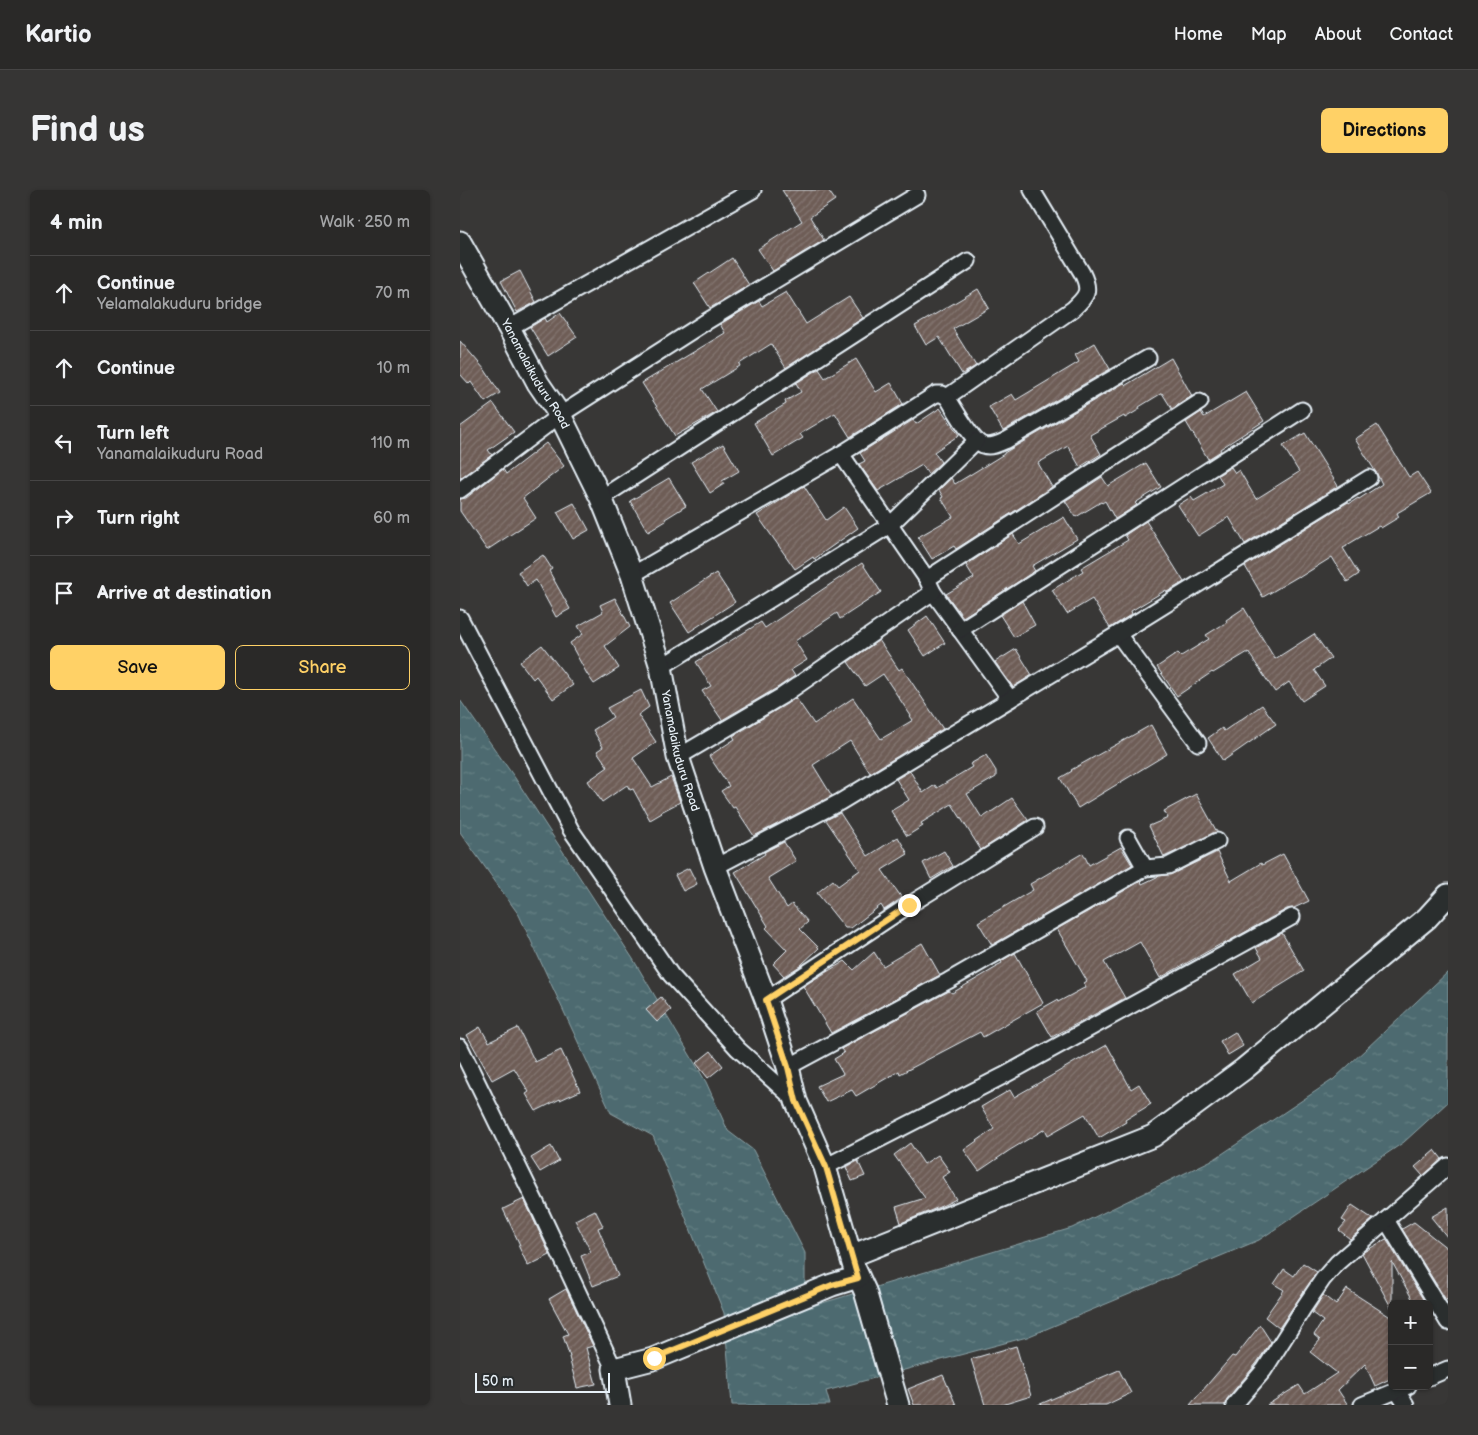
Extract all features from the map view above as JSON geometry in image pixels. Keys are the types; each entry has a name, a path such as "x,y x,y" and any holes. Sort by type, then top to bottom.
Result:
{"street":[{"path":"509,328 753,190"},
{"path":"947,397 1073,309 1087,292 1087,283 1082,273 1032,190"},
{"path":"460,490 560,415 712,318 917,195"},
{"name":"Yanamalaikuduru Road","path":"460,242 538,383 560,415 601,498 632,575 661,667 678,757 714,867 766,1000 788,1067 796,1101 826,1167 851,1256 862,1284 898,1405"},
{"path":"601,498 968,261"},
{"path":"632,575 841,454 936,394 942,394 947,397 976,441 984,446 994,446 1148,358"},
{"path":"678,757 782,696 930,586 1200,402"},
{"path":"960,630 1302,410"},
{"path":"661,667 890,525 976,441"},
{"path":"841,454 960,630 1010,699"},
{"path":"714,867 840,802 1118,634 1368,478"},
{"path":"460,618 571,830 671,976 738,1049 796,1101"},
{"path":"1118,634 1198,743"},
{"path":"766,1000 909,905 1035,828"},
{"path":"1128,838 1145,868"},
{"path":"788,1067 948,981 1145,868 1168,866 1217,841"},
{"path":"851,1256 1153,1136 1244,1069 1427,918 1448,895"},
{"path":"826,1167 1003,1076 1292,917"},
{"path":"460,1047 614,1369 620,1405"},
{"path":"1234,1405 1264,1370 1327,1274 1352,1248 1446,1172"},
{"path":"1386,1220 1448,1322"},
{"path":"614,1369 654,1358 832,1285 862,1284"},
{"path":"1433,1375 1448,1369"},
{"path":"1362,1405 1400,1390"},
{"path":"1403,1390 1406,1405"}],"water":[{"path":"460,700 515,778 633,959 706,1082 728,1131 753,1150 805,1253 805,1285 809,1307 1072,1228 1216,1158 1334,1079 1448,972 1448,1102 1404,1142 1259,1240 1027,1337 826,1391 830,1405 732,1405 724,1313 653,1136 611,1113 519,915 460,832"}],"building":[{"path":"782,190 828,190 835,200 810,217 824,240 773,271 758,249 802,221"},
{"path":"732,258 749,285 710,308 694,283"},
{"path":"520,271 536,302 517,312 501,281"},
{"path":"978,289 989,308 953,329 976,366 962,374 939,337 926,345 915,326"},
{"path":"786,292 806,324 849,297 863,318 786,368 771,344 739,364 740,366 702,389 717,412 675,436 642,383 725,333 720,324 759,301 762,306"},
{"path":"560,313 577,337 548,356 530,327 545,318 547,322"},
{"path":"460,341 485,370 500,393 485,402 471,382 469,384 460,374"},
{"path":"1095,343 1110,369 1003,431 989,407 1012,394 1016,400 1079,362 1075,355"},
{"path":"1171,358 1192,396 1172,409 1162,393 1125,418 1124,416 1090,435 1101,454 1080,467 1068,446 1038,463 1052,487 956,549 954,546 932,559 918,537 953,517 941,498 943,497 939,490 951,478 955,484 1009,450"},
{"path":"856,359 876,392 891,383 903,404 850,437 835,413 800,434 803,438 773,456 754,423 786,404 785,401 801,392 796,383 819,369 825,378"},
{"path":"1246,392 1264,421 1220,449 1221,451 1208,459 1186,422 1201,412 1204,417"},
{"path":"493,403 514,432 488,450 492,455 460,478 460,427"},
{"path":"940,408 959,435 934,452 941,462 928,474 922,465 878,491 859,464 865,461 860,453 913,420 916,424"},
{"path":"1377,425 1409,477 1417,472 1431,493 1397,513 1399,517 1381,528 1379,526 1343,548 1359,574 1347,582 1332,557 1263,597 1245,566 1348,502 1349,504 1359,499 1382,484 1355,439"},
{"path":"1305,433 1338,486 1245,544 1229,517 1198,536 1178,505 1191,497 1194,501 1223,484 1218,475 1231,467 1235,473 1239,470 1256,499 1299,472 1283,446"},
{"path":"546,443 564,466 523,498 536,518 487,550 460,511 460,499 466,498 503,469 506,474"},
{"path":"723,444 739,471 722,481 724,484 710,493 691,462"},
{"path":"1146,463 1161,487 1135,503 1137,505 1115,519 1105,501 1076,517 1065,501 1102,477 1108,486"},
{"path":"669,478 686,506 648,532 630,501"},
{"path":"804,486 826,520 844,507 858,528 814,559 813,557 795,569 757,515"},
{"path":"574,503 589,530 573,539 557,512"},
{"path":"1064,517 1077,539 1032,566 1035,571 963,617 946,594 974,578 966,565 1013,534 1019,544"},
{"path":"1146,521 1184,582 1167,592 1166,590 1131,611 1132,614 1110,628 1092,599 1067,614 1052,590 1083,571 1081,568 1128,540 1125,535"},
{"path":"543,555 552,569 549,571 570,609 556,617 536,580 527,586 518,572"},
{"path":"862,563 881,592 840,619 837,613 795,641 807,660 791,670 795,676 722,720 702,691 711,686 696,662 761,622 765,628"},
{"path":"716,573 735,602 689,632 670,603"},
{"path":"615,598 630,627 605,646 619,668 594,684 570,643 583,634 578,626 603,612 600,605"},
{"path":"1022,601 1035,625 1014,637 1000,615"},
{"path":"1244,608 1275,659 1314,634 1331,658 1314,670 1325,686 1302,701 1289,682 1275,692 1248,652 1212,672 1177,696 1157,667 1178,653 1181,656 1209,639 1206,635 1227,622 1226,620"},
{"path":"927,616 945,643 925,656 908,630"},
{"path":"879,640 899,670 902,668 943,729 870,773 850,741 813,765 832,796 754,836 735,807 733,808 721,791 729,786 709,756 735,739 733,736 796,698 814,724 853,698 881,739 913,720 883,674 865,686 848,662"},
{"path":"542,645 573,685 553,699 536,676 533,679 520,662"},
{"path":"1016,649 1032,675 1013,687 995,662"},
{"path":"641,690 649,707 638,715 656,742 633,758 652,787 671,777 680,802 650,820 633,789 630,790 627,785 602,802 588,781 608,767 597,751 603,747 593,730 613,717 607,708"},
{"path":"1262,705 1276,724 1223,761 1208,738 1222,728 1224,731"},
{"path":"1151,725 1167,754 1078,808 1060,778"},
{"path":"986,755 996,771 996,777 967,794 982,818 1012,798 1028,820 981,850 952,804 921,823 923,826 907,836 891,811 909,800 896,779 910,771 923,793 935,785 937,788 972,767 970,764"},
{"path":"1196,794 1217,832 1164,857 1149,826 1168,818 1164,811"},
{"path":"840,813 868,856 898,837 908,854 882,870 902,898 884,910 881,905 851,928 845,928 817,893 833,880 838,886 860,870 826,820"},
{"path":"784,842 796,861 768,878 787,908 792,904 808,922 800,929 819,948 800,966 784,976 773,964 787,950 766,928 768,926 735,872 765,854 764,852"},
{"path":"1121,847 1132,865 992,945 978,922 1033,890 1030,884 1083,853 1089,865"},
{"path":"944,851 953,866 931,879 923,863"},
{"path":"1217,852 1231,881 1261,863 1262,865 1283,854 1309,901 1287,909 1160,978 1140,942 1104,962 1125,998 1052,1037 1037,1011 1086,987 1084,983 1087,981 1057,929 1141,881 1142,884 1159,876 1172,874"},
{"path":"689,868 697,884 683,891 675,875"},
{"path":"1282,933 1304,971 1252,1003 1235,974 1262,958 1256,948"},
{"path":"922,943 940,975 831,1033 803,986 845,961 854,970 874,952 883,966"},
{"path":"1015,953 1043,1003 983,1037 980,1032 900,1074 899,1071 856,1096 852,1090 826,1102 817,1086 843,1074 834,1059 844,1053 841,1049 949,991 952,993 997,967 1002,963 1001,961"},
{"path":"661,997 671,1010 657,1022 646,1010"},
{"path":"480,1027 489,1042 518,1028 535,1062 561,1050 580,1091 536,1111 526,1094 529,1092 514,1068 492,1080 467,1035"},
{"path":"1235,1032 1243,1046 1228,1055 1220,1041"},
{"path":"1107,1045 1131,1089 1139,1084 1151,1104 1099,1138 1085,1114 1048,1135 1045,1129 979,1171 964,1150 994,1129 981,1107 1010,1090 1014,1097"},
{"path":"711,1051 723,1066 708,1078 696,1063"},
{"path":"910,1143 924,1164 938,1155 950,1172 942,1177 956,1199 901,1223 896,1207 925,1198 894,1155"},
{"path":"551,1146 559,1161 540,1172 531,1158"},
{"path":"1435,1150 1442,1159 1423,1176 1415,1167"},
{"path":"858,1161 865,1176 852,1181 846,1167"},
{"path":"524,1199 550,1255 528,1266 503,1209"},
{"path":"1352,1205 1373,1219 1350,1239 1339,1230 1346,1222 1342,1220"},
{"path":"1448,1207 1448,1238 1431,1217"},
{"path":"595,1210 603,1226 598,1228 618,1276 593,1286 581,1256 591,1252 575,1220"},
{"path":"1414,1222 1448,1249 1448,1299 1446,1300 1402,1229"},
{"path":"1386,1239 1424,1300 1413,1300 1392,1262 1392,1300 1388,1302 1362,1253"},
{"path":"1303,1263 1317,1272 1279,1328 1265,1317 1284,1290 1274,1284 1284,1269 1294,1276"},
{"path":"566,1289 593,1346 586,1348 596,1384 577,1388 563,1336 568,1334 549,1299"},
{"path":"1347,1289 1388,1315 1388,1380 1375,1386 1365,1364 1338,1390 1348,1405 1267,1405 1299,1385 1305,1394 1337,1373 1310,1352 1320,1340 1314,1335 1323,1321 1312,1313 1323,1295 1336,1305"},
{"path":"1260,1325 1271,1342 1256,1364 1227,1399 1225,1405 1190,1405 1232,1356 1235,1357"},
{"path":"1016,1346 1031,1396 1002,1405 985,1405 971,1359"},
{"path":"1119,1370 1131,1393 1106,1405 1038,1405"},
{"path":"943,1375 956,1405 914,1405 908,1389"}],"route":[{"path":"654,1358 832,1285 858,1278 826,1167 796,1101 788,1067 766,1000 909,905"}]}
